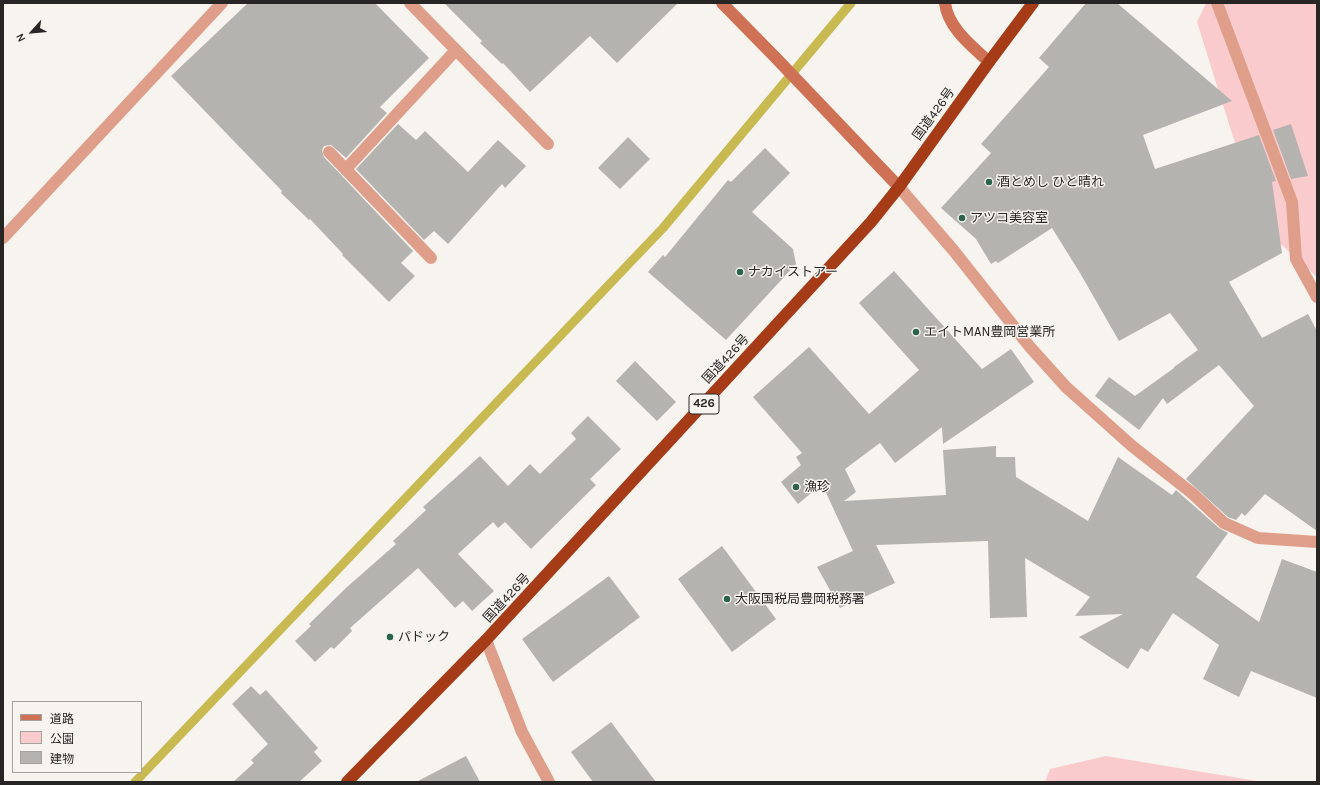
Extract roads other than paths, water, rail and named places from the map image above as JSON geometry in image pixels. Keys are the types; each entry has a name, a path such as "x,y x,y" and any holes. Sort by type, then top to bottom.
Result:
{"highway":[{"name":"国道426号","path":"347,782 486,640 871,222 900,188 989,62 1033,3"}],"street":[{"path":"3,238 222,3"},
{"path":"410,3 548,144"},
{"path":"722,3 900,188 954,251 1030,347 1066,387 1132,446 1192,493 1224,523 1258,538 1317,542"},
{"path":"945,3 950,19 958,31 989,62"},
{"path":"1217,3 1292,202 1296,259 1317,297"},
{"path":"346,170 456,50"},
{"path":"329,152 431,258"},
{"path":"486,640 522,732 549,782"}],"waterway":[{"path":"135,782 663,228 851,3"}],"place":[{"name":"酒とめし ひと晴れ","path":"989,182"},
{"name":"アツコ美容室","path":"962,218"},
{"name":"ナカイストアー","path":"740,272"},
{"name":"エイトMAN豊岡営業所","path":"916,332"},
{"name":"漁珍","path":"796,487"},
{"name":"大阪国税局豊岡税務署","path":"727,599"},
{"name":"パドック","path":"390,637"}]}
